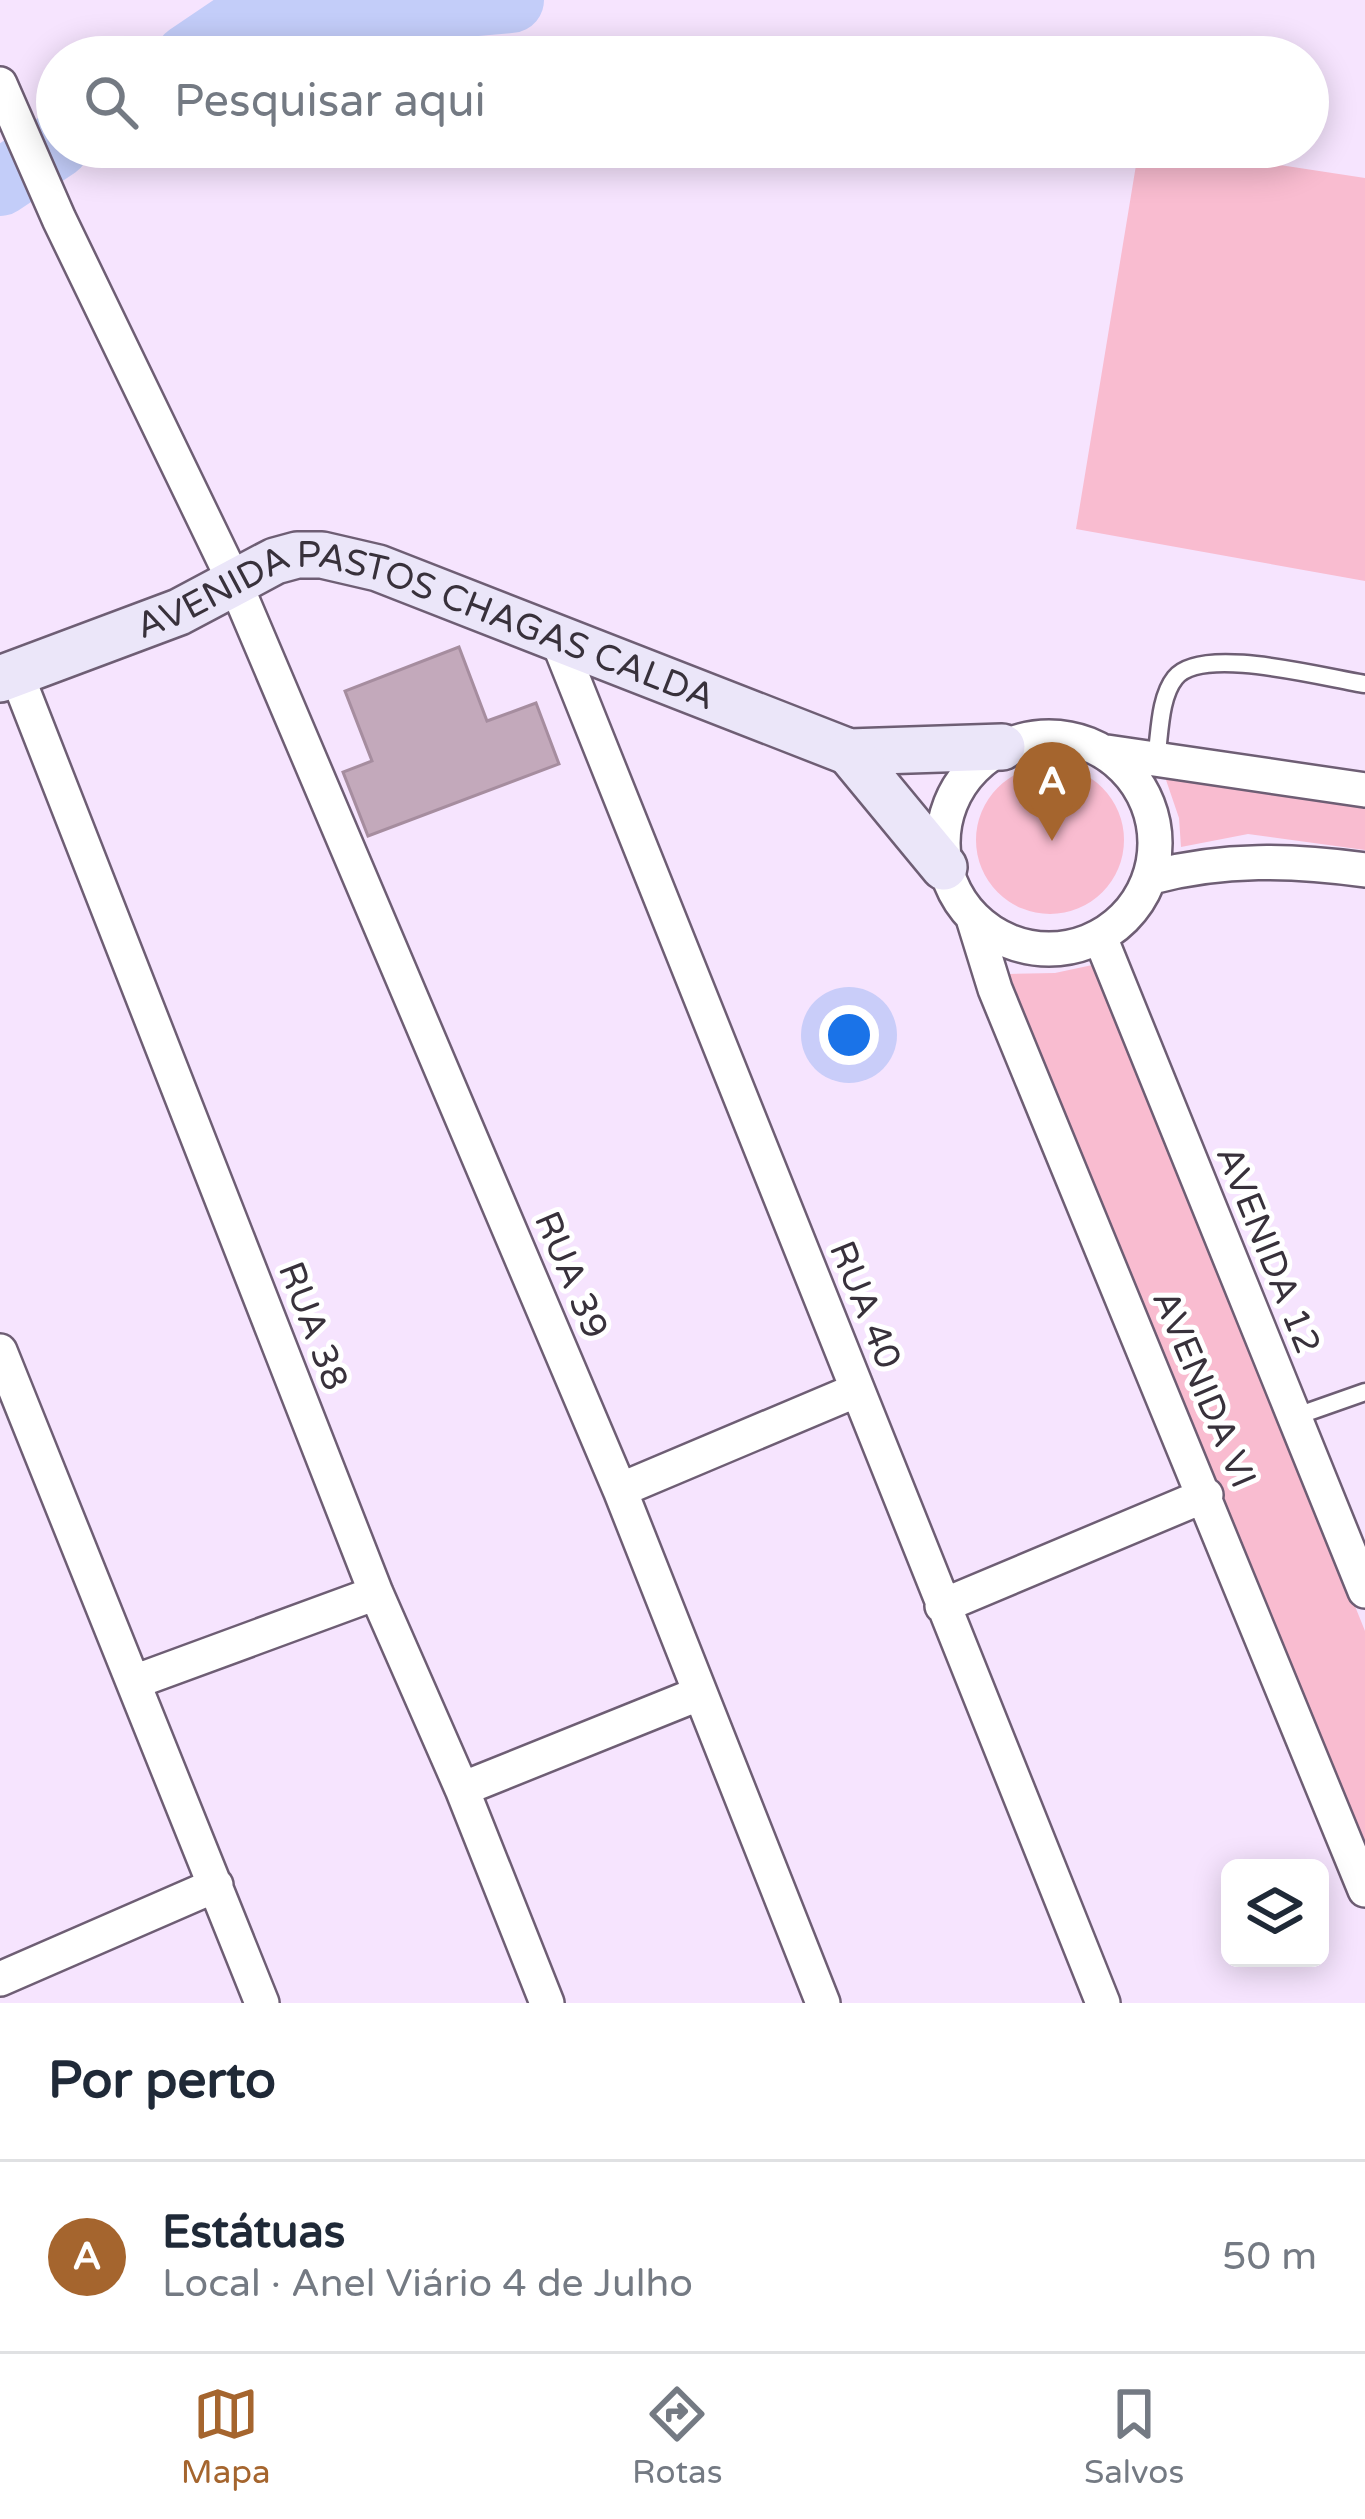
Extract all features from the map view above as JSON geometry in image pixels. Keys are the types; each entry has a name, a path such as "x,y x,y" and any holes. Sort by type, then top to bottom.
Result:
{"street":[{"name":"RUA 39","path":"2,89 36,167"},
{"name":"RUA 39","path":"37,168 236,583 620,1490 823,2003"},
{"name":"AVENIDA PASTOS CHAGAS CALDA","path":"8,676 178,612 275,561 297,554 322,555 378,568 849,752"},
{"name":"RUA 40","path":"556,636 1103,2003"},
{"name":"RUA 38","path":"8,676 376,1593 548,2003"},
{"path":"849,752 1002,747 1037,737 1073,739 1107,752 1365,790"},
{"path":"944,867 942,832 952,797 973,767 1002,747"},
{"path":"849,752 944,867 958,900 973,918 995,935 1034,948 1075,946 1100,937 1131,911 1152,877 1157,842 1151,807 1133,776 1107,752"},
{"path":"1152,877 1194,865 1230,862 1297,860 1365,870"},
{"name":"AVENIDA VI","path":"973,918 995,989 1365,1890"},
{"name":"AVENIDA 12","path":"1100,937 1365,1591"},
{"path":"0,1351 262,2003"},
{"path":"620,1490 857,1390"},
{"path":"942,1606 1206,1496"},
{"path":"134,1682 376,1593"},
{"path":"462,1790 698,1694"},
{"path":"0,1979 216,1885"}],"lane":[{"path":"1156,759 1165,701 1175,677 1193,664 1220,661 1365,684"},
{"path":"1294,1417 1365,1392"}],"shaded area":[{"path":"1136,168 1300,168 1365,178 1365,581 1076,529"},
{"path":"1050,766 1078,772 1102,788 1118,812 1124,840 1118,868 1102,892 1078,908 1050,914 1022,908 998,892 982,868 976,840 982,812 998,788 1022,772"},
{"path":"1165,777 1365,808 1365,850 1248,834 1181,847 1179,818"},
{"path":"1097,964 1365,1631 1365,1852 1008,974 1055,973"}],"building":[{"path":"459,647 487,721 536,703 559,764 368,836 343,772 372,761 345,691"}],"waterway":[{"path":"219,36 237,24 511,0"},
{"path":"0,183 36,159"}],"place":[{"name":"Estátuas","path":"1052,841"}]}
